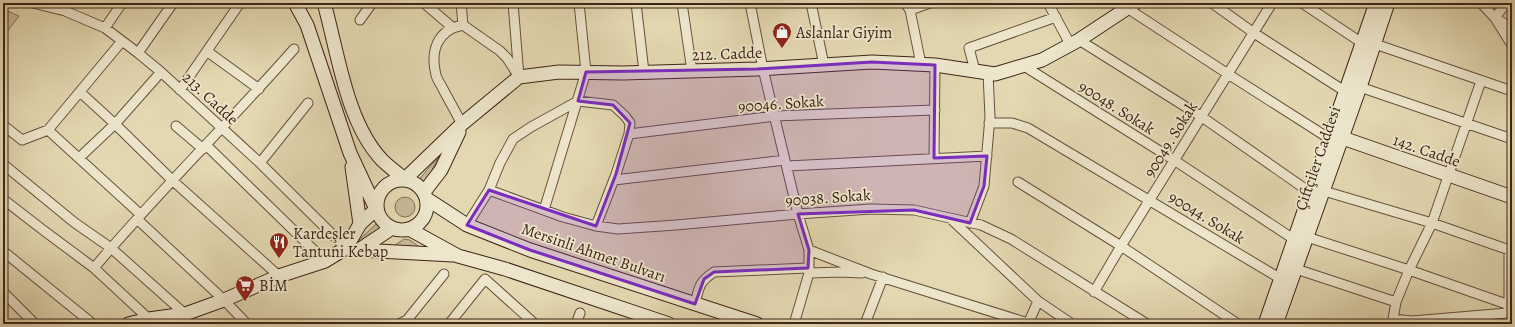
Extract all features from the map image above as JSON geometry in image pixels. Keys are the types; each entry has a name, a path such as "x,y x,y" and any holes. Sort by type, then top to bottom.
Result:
{"main road":[{"path":"128,324 149,319 184,314 224,300 279,276 325,261 346,248 360,224 376,209 378,193 383,187 397,179 413,181 419,186 425,195 427,207 426,214 422,221 416,226 409,229 400,230 384,224 379,217 376,209 350,153 307,25 295,3"},
{"path":"324,3 350,101 362,131 380,158 390,168 405,179"},
{"name":"Çiftçiler Caddesi","path":"1369,43 1376,3"},
{"name":"Çiftçiler Caddesi","path":"1265,324 1281,278 1301,238 1318,192 1352,87 1369,43 1388,3"},
{"name":"212. Cadde","path":"519,77 559,72 644,72 763,69 872,62 935,65 995,74 1042,60 1074,42 1131,6"},
{"path":"405,179 462,124 519,77"},
{"path":"425,195 441,170 462,124"},
{"name":"142. Cadde","path":"1335,137 1512,197"},
{"path":"350,153 360,224"},
{"name":"Mersinli Ahmet Bulvarı","path":"425,195 467,225 530,250 757,324"},
{"path":"359,250 392,228"},
{"path":"409,229 458,256"},
{"name":"Çiftçiler Caddesi","path":"1276,324 1296,269 1301,238"},
{"path":"346,248 458,256 505,269 669,324"},
{"path":"168,324 184,314"}],"street":[{"name":"213. Cadde","path":"33,3 65,11 105,28 138,53 161,72 260,163 346,248"},
{"path":"65,11 70,3"},
{"path":"105,28 122,3"},
{"path":"138,53 173,3"},
{"path":"180,90 208,52 240,3"},
{"path":"360,20 372,3"},
{"path":"461,3 463,25"},
{"path":"513,3 519,77"},
{"path":"544,210 586,72 579,3"},
{"path":"636,3 644,72"},
{"path":"682,3 692,71"},
{"path":"750,3 763,69 798,214 809,250 808,271 794,324"},
{"path":"811,3 824,65"},
{"path":"920,64 907,7 930,3"},
{"path":"1048,3 1074,42 1202,116 1318,192 1432,223 1510,251 1511,305 1507,313 1412,323 1393,319 1384,324"},
{"path":"1212,3 1254,33 1352,87 1467,123 1512,139"},
{"name":"90049. Sokak","path":"1094,292 1149,200 1272,3"},
{"path":"1302,3 1369,43 1512,91"},
{"path":"1480,3 1495,18 1512,46"},
{"path":"1495,18 1506,3"},
{"path":"424,4 452,27"},
{"path":"1131,6 1228,74 1335,137"},
{"path":"975,71 969,48 1056,17"},
{"path":"1495,18 1512,28"},
{"path":"462,124 436,76 434,56 437,44 444,33 452,27 463,25 500,51 507,58 519,77"},
{"path":"3,125 22,140 48,130 122,41"},
{"path":"94,268 172,180 260,89 294,48"},
{"path":"208,52 260,89"},
{"path":"934,158 935,65"},
{"name":"90048. Sokak","path":"1024,66 1301,238 1409,270 1511,305"},
{"path":"79,158 115,124 161,72"},
{"path":"970,223 984,186 989,123 988,74"},
{"path":"1393,319 1396,302 1409,270 1432,223 1481,80"},
{"path":"80,92 172,180 279,276"},
{"path":"467,225 489,190 500,163 513,139 578,101 613,105 630,123 630,134 596,226"},
{"path":"260,163 308,102"},
{"name":"90046. Sokak","path":"630,134 775,116 935,110"},
{"name":"90044. Sokak","path":"989,123 1012,123 1028,128 1281,278"},
{"path":"176,126 204,147 325,261"},
{"path":"48,130 139,216 247,324"},
{"path":"614,180 786,163 987,156"},
{"path":"3,164 75,223 111,248 184,314"},
{"path":"1018,182 1121,246 1238,324"},
{"name":"90038. Sokak","path":"489,190 563,217 596,226 618,229 676,226 798,214 871,209 914,210 981,226 1011,239 1147,324"},
{"path":"3,199 94,268 149,319"},
{"path":"951,219 1038,301 1072,324"},
{"path":"809,250 871,274 1028,324 1038,301"},
{"path":"3,251 93,324"},
{"path":"1296,269 1396,302"},
{"path":"694,304 699,287 704,279 714,272 808,271 871,274"},
{"path":"400,324 407,320 444,274"},
{"path":"865,324 883,277"},
{"path":"449,324 485,279 534,324"},
{"path":"3,292 35,324"},
{"path":"576,324 580,313"}],"highlighted area":[{"path":"872,62 935,65 934,158 987,156 984,186 970,223 914,210 798,214 809,250 808,268 714,272 704,279 695,304 530,250 467,225 489,190 596,226 616,174 630,123 613,105 578,101 586,72 757,69"}],"shaded area":[{"path":"3,9 19,16 3,37"},
{"path":"439,156 423,188 417,182"},
{"path":"405,197 412,200 415,207 412,214 405,217 398,214 395,207 398,200"},
{"path":"380,220 387,229 353,246"},
{"path":"404,239 410,240 425,251 388,250"}],"place":[{"name":"Aslanlar Giyim","path":"782,49"},
{"name":"Kardeşler Tantuni Kebap","path":"279,259"},
{"name":"BİM","path":"245,302"}]}
